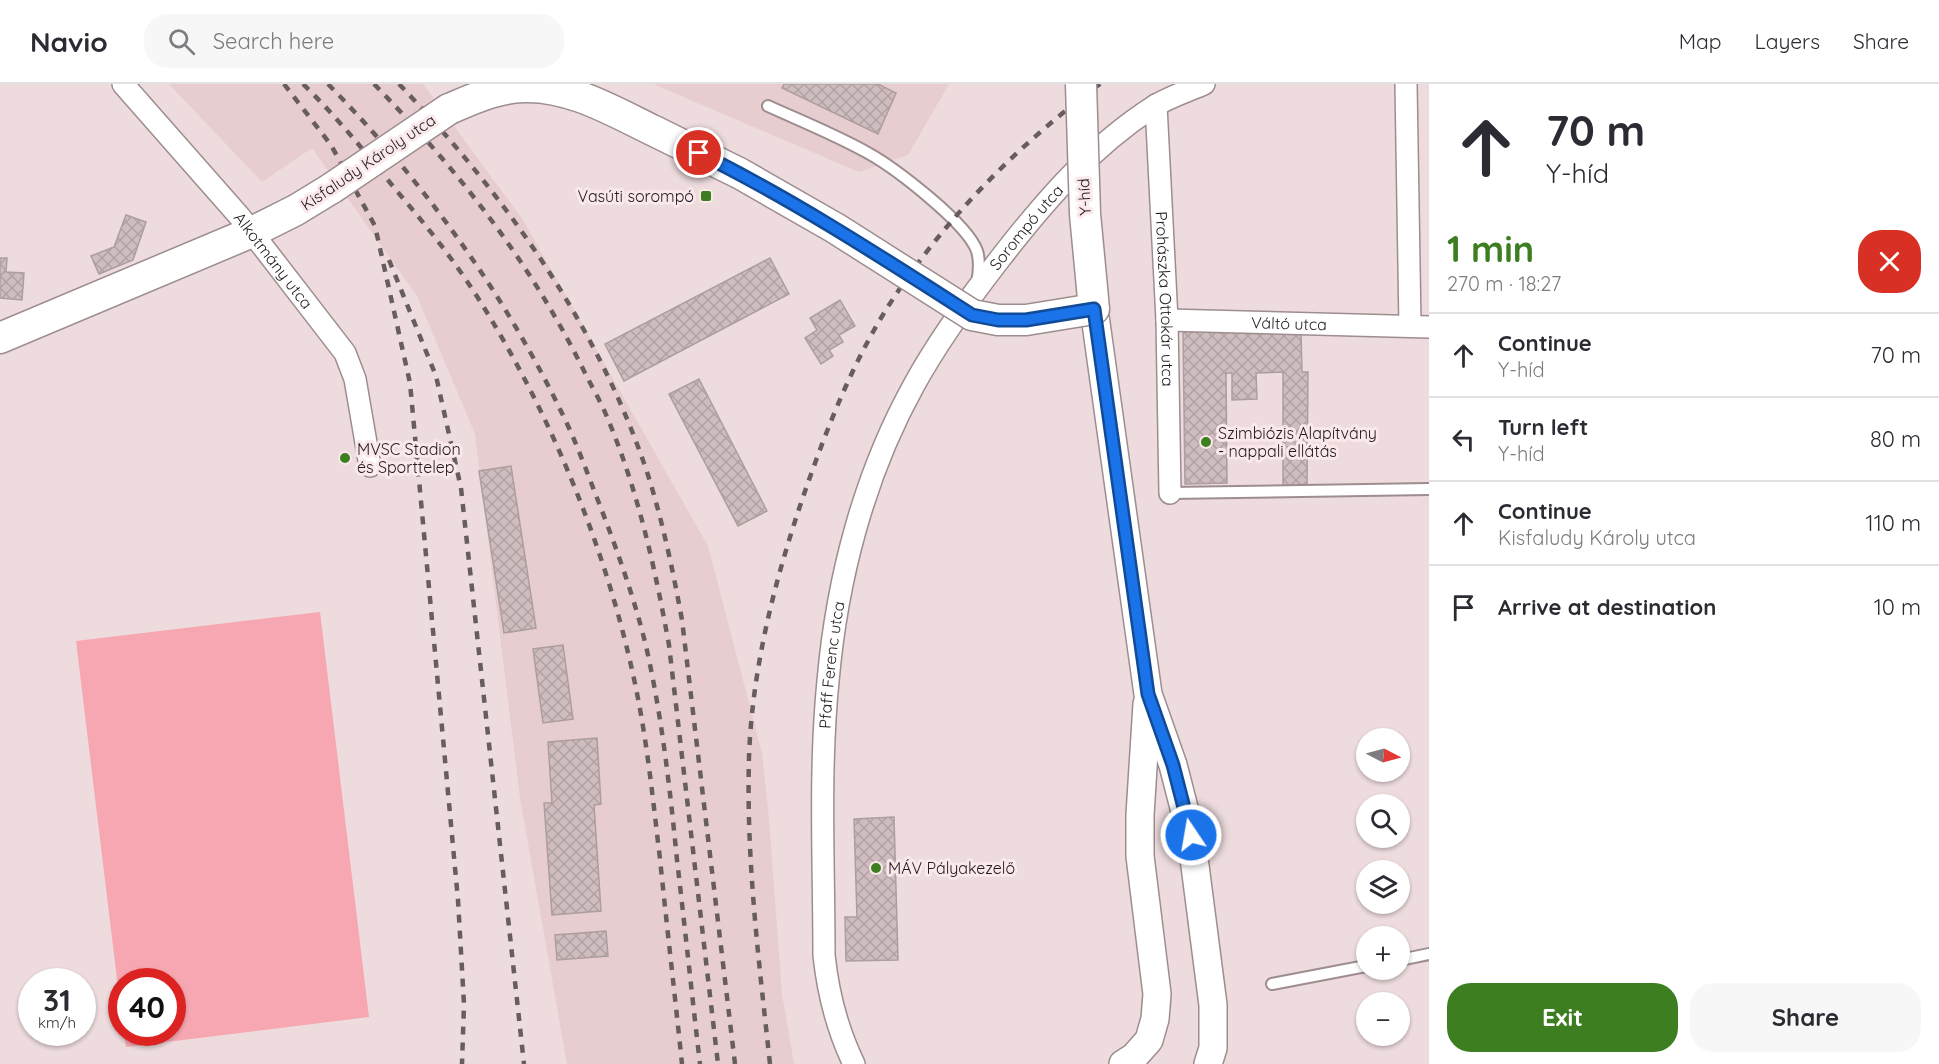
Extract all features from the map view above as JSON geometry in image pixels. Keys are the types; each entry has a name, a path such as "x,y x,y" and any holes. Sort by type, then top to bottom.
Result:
{"main road":[{"name":"Y-híd","path":"1081,84 1085,214 1094,309"},
{"name":"Kisfaludy Károly utca","path":"0,339 252,232 296,210 332,188 449,109 482,95 506,89 544,88 594,102 739,173 835,228 972,315 998,320 1026,320 1094,309"}],"street":[{"name":"Alkotmány utca","path":"123,84 252,232 345,353 355,379 370,465"},
{"name":"Sorompó utca","path":"972,294 1033,215 1106,141 1156,105 1204,84"},
{"name":"Váltó utca","path":"1167,320 1420,327 1406,84"},
{"name":"Prohászka Ottokár utca","path":"1156,105 1167,320 1170,493"},
{"name":"Pfaff Ferenc utca","path":"854,1064 845,1047 836,1019 827,986 824,954 824,749 828,682 835,623 855,533 883,452 913,387 972,294"},
{"name":"Y-híd","path":"1094,309 1148,694"},
{"path":"1123,1064 1134,1057 1149,1040 1155,1019 1157,994 1140,856 1140,815 1148,694"},
{"path":"1148,694 1173,765 1191,835 1213,1005 1213,1048 1208,1064"}],"lane":[{"path":"768,106 868,153 896,170 932,201 970,239 977,251 978,280 972,294"},
{"path":"1170,493 1429,489"},
{"path":"1410,958 1429,954"},
{"path":"1272,984 1356,968"}],"shaded area":[{"path":"169,84 423,84 523,220 708,546 762,753 782,994 794,1064 567,1064 520,798 475,434 417,296 312,148 262,182"},
{"path":"653,84 949,84 908,155 859,172"},
{"path":"320,612 369,1017 186,1040 186,968 116,968 76,641"}],"building":[{"path":"784,84 878,84 896,93 878,134 782,88"},
{"path":"126,215 146,222 133,260 99,274 91,256 114,247"},
{"path":"0,258 7,258 6,272 24,273 22,300 0,298"},
{"path":"770,258 789,294 624,381 605,344"},
{"path":"840,300 855,326 839,335 843,342 829,350 833,356 821,364 805,338 817,330 810,318"},
{"name":"Szimbiózis Alapítvány - nappali ellátás","path":"1183,331 1301,331 1302,372 1308,372 1307,486 1283,486 1283,372 1256,373 1257,399 1232,400 1232,373 1226,373 1227,483 1185,484"},
{"path":"699,379 767,511 738,526 669,394"},
{"path":"511,466 536,628 504,633 479,471"},
{"path":"563,645 573,719 543,723 533,649"},
{"path":"597,738 601,804 594,805 601,911 552,915 544,803 552,803 548,742"},
{"name":"MÁV Pályakezelő","path":"894,817 898,960 846,961 845,917 857,917 854,819"},
{"path":"606,931 608,956 557,960 555,935"}],"railway":[{"path":"284,84 331,145 375,226 410,383 458,900 464,1004 462,1064"},
{"path":"303,84 362,149 428,229 469,284 532,394 578,496 615,602 640,709 653,803 682,1064"},
{"path":"328,84 399,162 432,203 493,290 546,381 569,428 606,521 636,610 657,699 700,1064"},
{"path":"374,84 435,150 517,256 564,333 602,406 628,473 658,587 669,645 718,1064"},
{"path":"399,84 476,172 512,218 545,266 576,316 603,367 628,420 648,475 667,547 682,620 735,1064"},
{"path":"770,1064 751,873 749,757 755,692 766,627 782,563 802,500 851,375 875,328 911,273 934,242 985,185 1040,132 1100,84"},
{"path":"389,260 436,376 461,488 524,1064"}],"place":[{"name":"Vasúti sorompó","path":"706,196"},
{"name":"Szimbiózis Alapítvány - nappali ellátás","path":"1206,442"},
{"name":"MVSC Stadion és Sporttelep","path":"345,458"},
{"name":"MÁV Pályakezelő","path":"876,868"}],"route":[{"path":"699,153 739,173 835,228 972,315 998,320 1026,320 1094,309 1148,694 1184,800 1191,835"}]}
